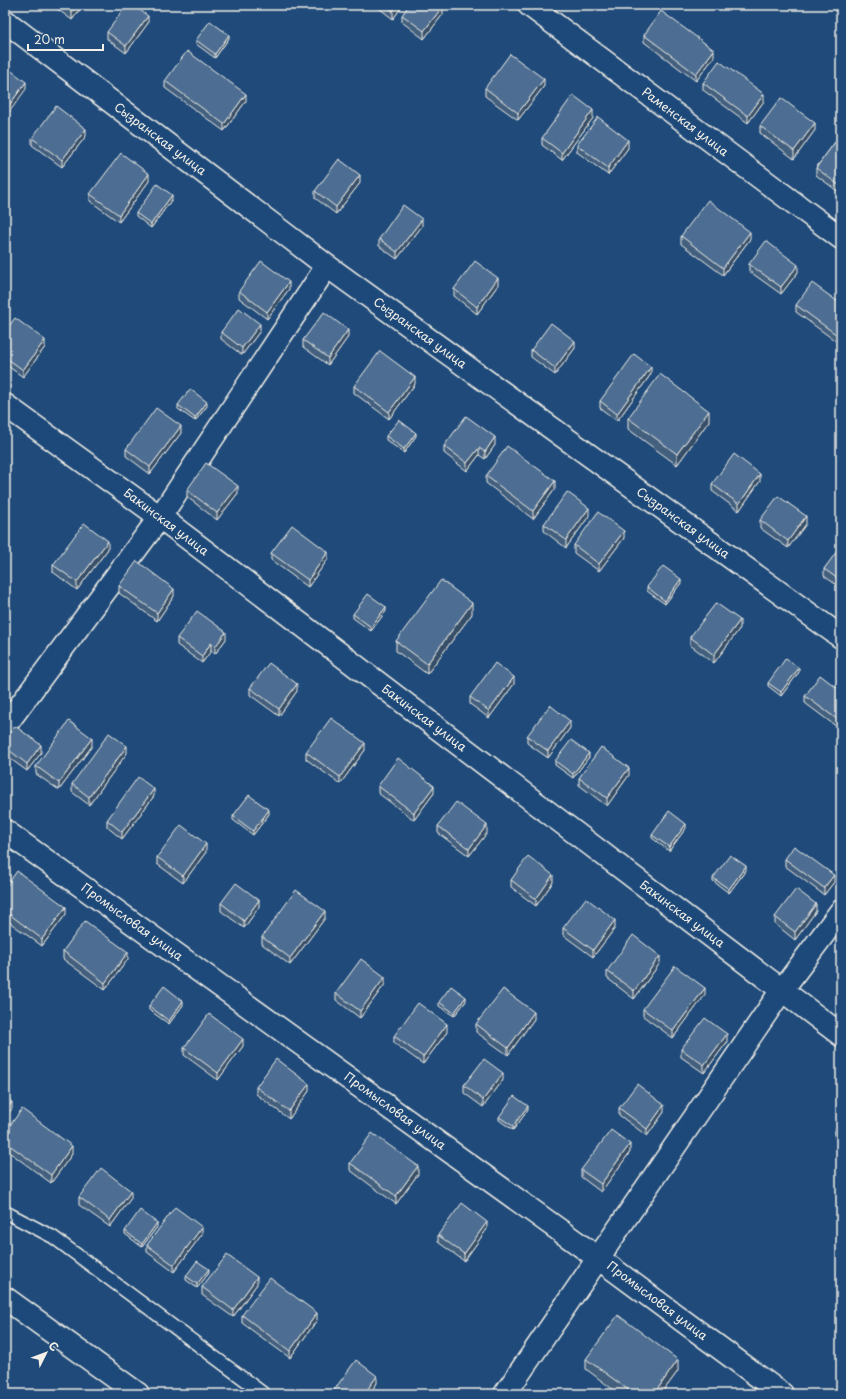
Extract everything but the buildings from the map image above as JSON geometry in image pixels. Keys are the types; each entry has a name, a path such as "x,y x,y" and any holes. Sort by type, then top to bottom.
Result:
{"street":[{"name":"Раменская улица","path":"529,5 841,238"},
{"name":"Сызранская улица","path":"5,21 327,266 841,637"},
{"path":"5,726 160,517 327,266"},
{"name":"Бакинская улица","path":"5,406 160,517 841,1035"},
{"name":"Промысловая улица","path":"5,831 598,1258 782,1394"},
{"path":"505,1394 782,990 841,911"},
{"path":"5,1298 138,1394"}],"lane":[{"path":"5,1212 53,1237 264,1394"}]}
